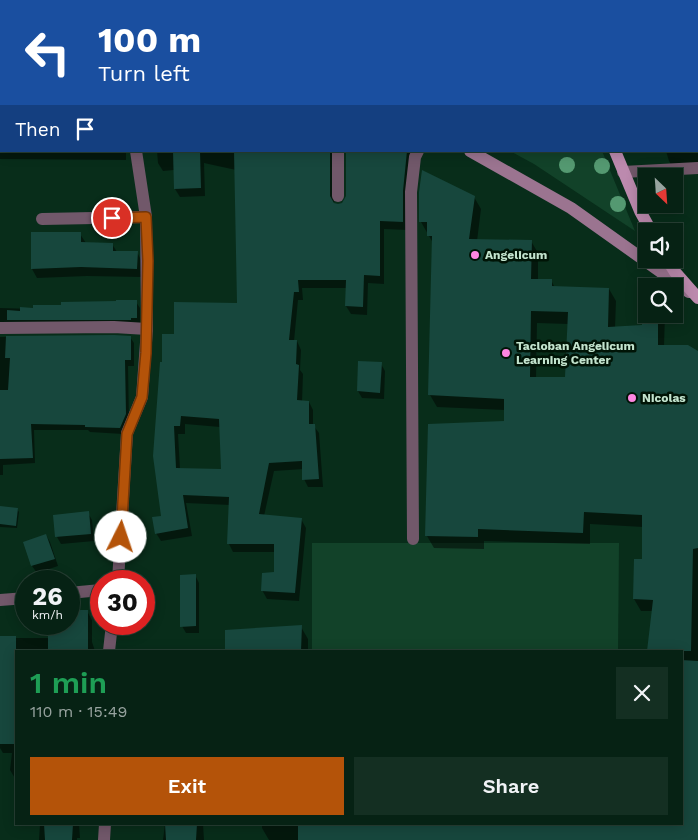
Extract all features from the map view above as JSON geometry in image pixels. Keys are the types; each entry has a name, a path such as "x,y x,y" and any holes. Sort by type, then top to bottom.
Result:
{"main road":[{"path":"472,152 571,208 697,298"},
{"path":"615,152 647,223"},
{"path":"673,268 697,298"}],"street":[{"path":"119,570 127,434 142,397 147,329 146,217 136,152"},
{"path":"338,152 338,196"},
{"path":"413,539 411,192 415,157 418,152"},
{"path":"623,172 698,168"},
{"path":"42,218 146,217"},
{"path":"0,328 114,327 147,329"},
{"path":"0,600 15,599"},
{"path":"109,650 111,635"},
{"path":"104,840 105,825"}],"green space":[{"path":"512,152 602,152 635,231 534,164"},
{"path":"312,543 619,543 618,650 312,650"}],"building":[{"path":"173,152 200,152 201,188 174,189"},
{"path":"234,152 330,152 330,196 334,203 338,204 342,203 346,196 346,152 407,152 403,191 403,222 380,221 380,276 364,275 363,307 345,306 346,280 298,280 299,292 294,292 289,340 297,340 296,364 299,365 297,400 309,401 309,424 315,424 319,479 302,480 302,461 269,463 259,514 302,518 295,593 261,591 262,573 274,572 274,544 227,544 229,497 183,495 188,528 155,534 152,517 161,516 153,456 160,362 162,362 162,334 174,334 174,302 237,303","holes":["181,416 219,419 221,469 176,468 174,426 180,426"]},
{"path":"422,170 475,196 469,239 532,240 531,279 552,279 552,286 609,288 608,327 658,323 658,345 688,345 698,351 698,548 693,549 691,651 647,650 653,600 633,599 634,559 642,559 642,515 584,512 583,533 478,529 478,537 425,536 428,424 504,421 504,399 428,395 432,236 427,236 427,222 419,222 419,192","holes":["531,311 568,312 565,377 530,377"]},
{"path":"31,232 81,232 81,242 113,243 113,251 138,251 137,269 81,267 31,269"},
{"path":"137,300 137,318 131,318 131,320 7,320 7,310 20,311 20,307 33,308 33,305 61,305 61,302"},
{"path":"6,336 131,336 131,360 125,360 126,414 120,428 31,424 33,458 0,459 0,390 8,390 10,358 5,358"},
{"path":"358,361 382,362 380,393 357,391"},
{"path":"0,506 18,508 16,526 0,524"},
{"path":"89,511 91,534 55,537 53,515"},
{"path":"46,534 55,559 31,566 23,542"},
{"path":"196,574 196,626 180,627 180,575"},
{"path":"80,610 88,610 88,650 48,650 48,635 80,635"},
{"path":"302,625 301,650 225,650 225,630"},
{"path":"0,636 16,636 15,744 0,744"},
{"path":"683,660 698,661 698,840 298,840 298,825 683,825"},
{"path":"44,825 73,825 72,840 45,840"},
{"path":"165,825 197,825 196,840 166,840"}],"place":[{"name":"Angelicum","path":"475,255"},
{"name":"Tacloban Angelicum Learning Center","path":"506,353"},
{"name":"Nicolas","path":"632,398"}],"route":[{"path":"112,218 146,217 148,261 146,353 142,397 127,434 121,537"}]}
